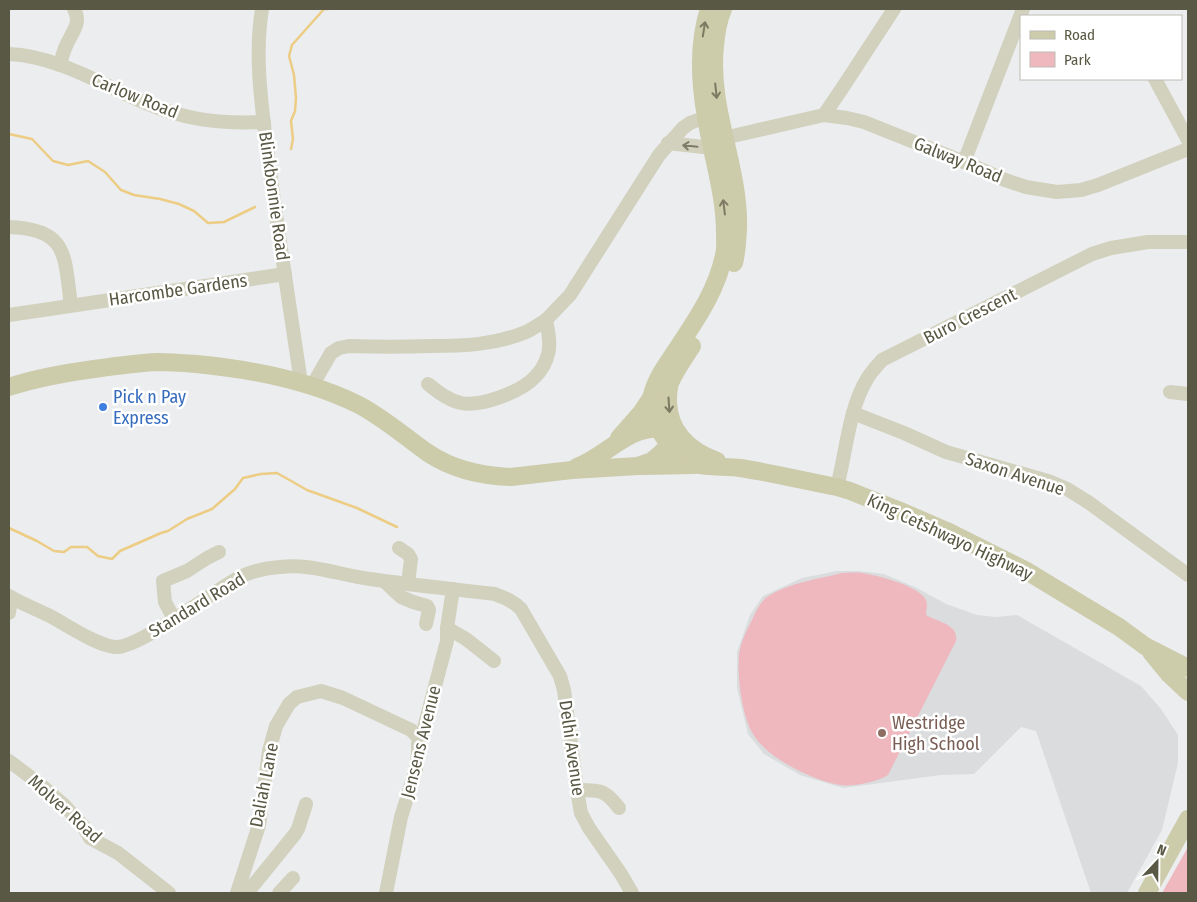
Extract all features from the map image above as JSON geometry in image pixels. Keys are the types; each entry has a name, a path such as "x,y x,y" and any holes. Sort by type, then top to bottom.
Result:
{"main road":[{"path":"638,466 658,456 670,434 668,406 670,384 712,317 725,291 737,254 738,217 736,192 706,117 702,85 703,37 705,20 709,9"},
{"path":"613,446 651,398 661,372 704,307 716,282 725,253 725,218 718,143 720,119 713,61 717,30 723,9"},
{"path":"9,387 69,372 133,364 160,362 210,365 256,372 306,385 357,404 430,455 450,465 466,470 512,477 572,470 698,465"},
{"path":"651,398 652,412 670,434"},
{"path":"572,470 591,461 639,432 670,434"},
{"name":"King Cetshwayo Highway","path":"670,434 681,456 698,465 739,468 837,487 949,532 1025,570 1119,627 1146,646 1188,668"},
{"name":"King Cetshwayo Highway","path":"670,434 704,456 739,468"},
{"name":"King Cetshwayo Highway","path":"1146,646 1187,693"},
{"path":"1147,893 1188,819"}],"street":[{"path":"60,65 64,51 77,23 77,14 74,9"},
{"name":"Blinkbonnie Road","path":"262,9 258,52 264,122 285,274 306,385"},
{"path":"824,115 894,9"},
{"path":"964,162 1020,19"},
{"name":"Carlow Road","path":"9,54 43,59 60,65 143,102 184,116 217,122 264,122"},
{"path":"1156,80 1188,140"},
{"name":"Galway Road","path":"668,144 718,143 824,115 864,122 1005,180 1026,187 1057,192 1098,186 1188,148"},
{"path":"306,385 331,353 339,348 349,346 414,347 475,345 511,337 527,331 546,320 570,295 651,167 668,144 683,128 706,117"},
{"path":"9,227 34,230 49,236 60,248 64,258 71,305"},
{"name":"Buro Crescent","path":"837,487 853,414 859,396 867,379 882,360 1092,254 1111,248 1148,242 1188,242"},
{"name":"Harcombe Gardens","path":"9,315 285,274"},
{"path":"428,384 454,401 471,404 503,396 524,386 542,369 549,353 546,320"},
{"path":"1170,392 1188,394"},
{"name":"Saxon Avenue","path":"853,414 946,452 1048,481 1067,489 1088,502 1188,575"},
{"path":"399,548 408,554 411,559 408,584"},
{"path":"174,619 165,602 163,581 187,571 219,552"},
{"name":"Standard Road","path":"10,597 94,640 115,647 133,643 248,573 281,567 296,566 384,581 495,594 514,602"},
{"path":"384,581 401,597 427,606 429,610 426,624"},
{"name":"Jensens Avenue","path":"386,893 401,817 416,769 418,743 424,728 447,641 453,589"},
{"path":"9,613 10,597"},
{"name":"Delhi Avenue","path":"514,602 526,616 563,683 581,813 632,893"},
{"path":"447,628 466,639 494,661"},
{"name":"Daliah Lane","path":"237,893 259,825 270,751 276,726 289,704 297,697 321,691 343,698 411,730 420,739"},
{"name":"Molver Road","path":"9,761 64,805 83,826 90,838 118,853 169,893"},
{"path":"577,790 598,791 605,794 612,799 618,808"},
{"path":"247,893 298,829 306,804"},
{"path":"279,893 293,878"}],"shaded area":[{"name":"Westridge High School","path":"837,571 884,574 917,588 946,604 977,615 996,617 1017,615 1141,686 1161,709 1178,735 1178,763 1162,830 1127,893 1091,893 1036,731 1021,727 974,774 941,775 843,788 800,775 764,754 748,734 737,688 737,652 750,615 763,596 802,578"}],"green space":[{"path":"842,573 860,573 877,576 915,590 926,600 926,615 951,627 956,635 956,641 888,775 858,785 840,785 817,779 791,767 759,743 746,717 741,696 739,674 739,655 742,641 757,609 764,600 787,587"},
{"path":"1188,847 1188,893 1162,893"}],"waterway":[{"path":"291,149 293,139 291,121 295,111 296,98 294,75 289,56 292,45 324,9 328,9"},
{"path":"9,134 32,139 53,161 68,165 88,161 105,172 121,190 134,195 179,204 194,211 208,223 224,222 255,207"},
{"path":"9,528 54,551 64,552 71,547 87,547 98,556 112,559 120,551 168,531 187,519 212,509 235,489 243,478 277,473 307,490 357,508 397,527"}],"place":[{"name":"Pick n Pay Express","path":"103,407"},
{"name":"Westridge High School","path":"882,733"}]}
